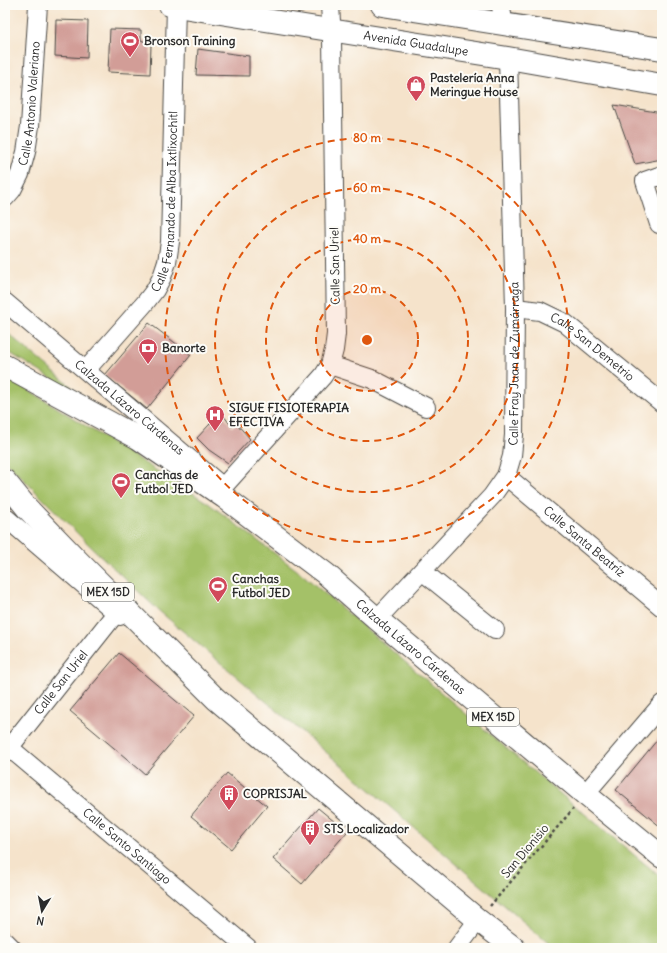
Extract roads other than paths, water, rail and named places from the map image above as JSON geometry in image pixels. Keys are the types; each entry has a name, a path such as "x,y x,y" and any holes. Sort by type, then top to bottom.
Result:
{"main road":[{"name":"Avenida Guadalupe","path":"173,5 508,58 662,85"},
{"path":"382,5 502,14 662,49"},
{"name":"Calzada Lázaro Cárdenas","path":"5,366 138,438 224,497 326,574 377,619 662,857"},
{"name":"MEX 15D","path":"5,481 27,508 78,561 216,699 478,920 514,948"}],"street":[{"name":"Calle Antonio Valeriano","path":"5,198 12,190 20,174 26,152 30,126 38,5"},
{"name":"Calle Fernando de Alba Ixtlixochitl","path":"86,370 155,290 162,277 167,262 170,242 173,5"},
{"name":"Calle San Uriel","path":"223,487 323,376 330,365 334,350 336,334 332,31 330,5"},
{"name":"Calle Fray Juan de Zumárraga","path":"377,619 492,496 506,476 512,456 514,435 515,308 508,58"},
{"path":"659,224 645,181 662,176"},
{"name":"Calzada Lázaro Cárdenas","path":"5,302 326,574"},
{"name":"Calle San Demetrio","path":"515,308 540,311 565,323 662,403"},
{"path":"330,365 372,379 426,407"},
{"name":"Calle Santa Beatríz","path":"506,476 662,607"},
{"path":"5,517 216,699"},
{"path":"422,571 495,630"},
{"name":"Calle San Uriel","path":"6,748 116,613"},
{"path":"585,794 662,704"},
{"name":"Calle Santo Santiago","path":"6,748 248,948"},
{"path":"456,948 478,920"},
{"path":"5,941 12,948"}],"place":[{"name":"Bronson Training","path":"130,58"},
{"name":"Pastelería Anna Meringue House","path":"416,102"},
{"name":"Banorte","path":"148,365"},
{"name":"SIGUE FISIOTERAPIA EFECTIVA","path":"215,432"},
{"name":"Canchas de Futbol JED","path":"121,499"},
{"name":"Canchas Futbol JED","path":"218,603"},
{"name":"COPRISJAL","path":"229,811"},
{"name":"STS Localizador","path":"310,846"}]}
